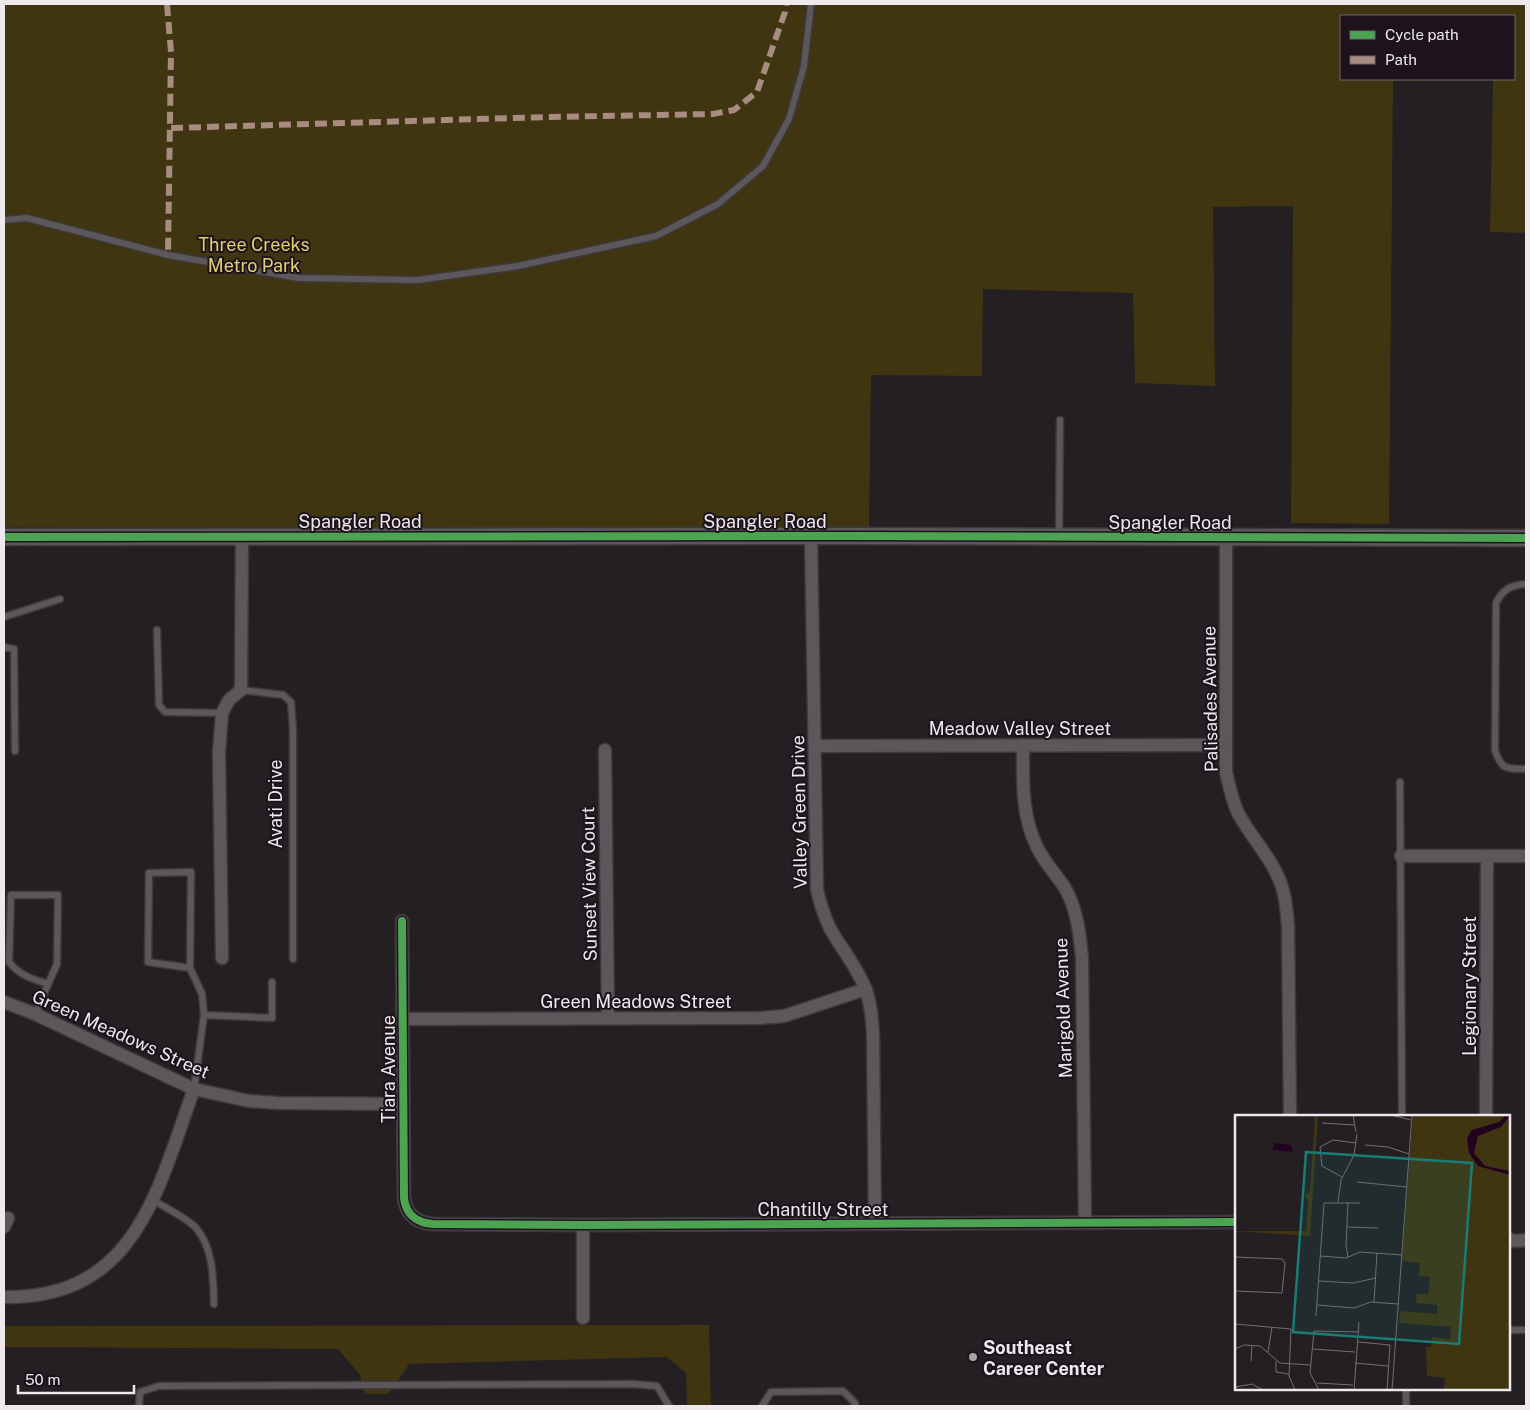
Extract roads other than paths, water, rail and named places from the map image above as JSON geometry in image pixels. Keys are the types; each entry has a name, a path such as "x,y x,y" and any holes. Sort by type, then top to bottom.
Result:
{"street":[{"name":"Valley Green Drive","path":"811,536 816,890 826,920 834,936 866,989 871,1010 873,1034 875,1223"},
{"name":"Spangler Road","path":"4,537 1059,536 1526,538"},
{"path":"222,958 219,752 222,714 229,700 241,690 242,537"},
{"name":"Palisades Avenue","path":"1226,537 1226,772 1231,795 1238,813 1276,872 1286,907 1290,1115"},
{"name":"Marigold Avenue","path":"1023,745 1024,796 1027,819 1037,848 1065,890 1073,907 1079,934 1082,958 1085,1223"},
{"name":"Meadow Valley Street","path":"815,746 1226,745"},
{"name":"Sunset View Court","path":"605,750 608,1018"},
{"path":"1401,856 1526,856"},
{"name":"Legionary Street","path":"1486,1115 1487,856"},
{"name":"Tiara Avenue","path":"402,921 404,1198 411,1215"},
{"name":"Green Meadows Street","path":"403,1019 751,1018 784,1016 866,989"},
{"name":"Green Meadows Street","path":"4,1002 35,1014 194,1089 249,1101 278,1104 403,1104"},
{"path":"4,1297 51,1293 84,1281 112,1261 122,1249 153,1200 194,1089"},
{"name":"Chantilly Street","path":"411,1215 421,1222 434,1224 1235,1222"},
{"path":"583,1225 583,1318"},
{"path":"1510,1239 1526,1240"}],"lane":[{"path":"4,220 27,218 168,255 299,278 418,280 518,266 656,236 718,204 763,166 789,119 804,66 811,4"},
{"path":"1059,536 1060,420"},
{"path":"1526,584 1510,586 1501,593 1496,603 1495,750 1498,762 1507,769 1526,769"},
{"path":"4,617 60,599"},
{"path":"157,630 159,705 165,712 222,714"},
{"path":"4,647 14,649 15,751"},
{"name":"Avati Drive","path":"241,690 283,695 291,702 293,730 293,959"},
{"path":"1400,782 1402,1115"},
{"path":"190,968 148,962 149,873 191,872 190,968 202,994 204,1015 194,1089"},
{"path":"35,1014 57,964 58,895 11,895 9,962 15,970 24,976 48,984"},
{"path":"204,1015 272,1018 272,982"},
{"path":"153,1200 196,1228 212,1263 214,1304"},
{"path":"1510,1330 1526,1330"},
{"path":"140,1406 140,1392 159,1386 623,1384 657,1386 669,1406"},
{"path":"1406,1390 1406,1406"},
{"path":"762,1406 771,1392 843,1391 855,1403 855,1406"}],"place":[{"name":"Southeast Career Center","path":"973,1357"}],"park label":[{"name":"Three Creeks Metro Park","path":"254,254"}]}
